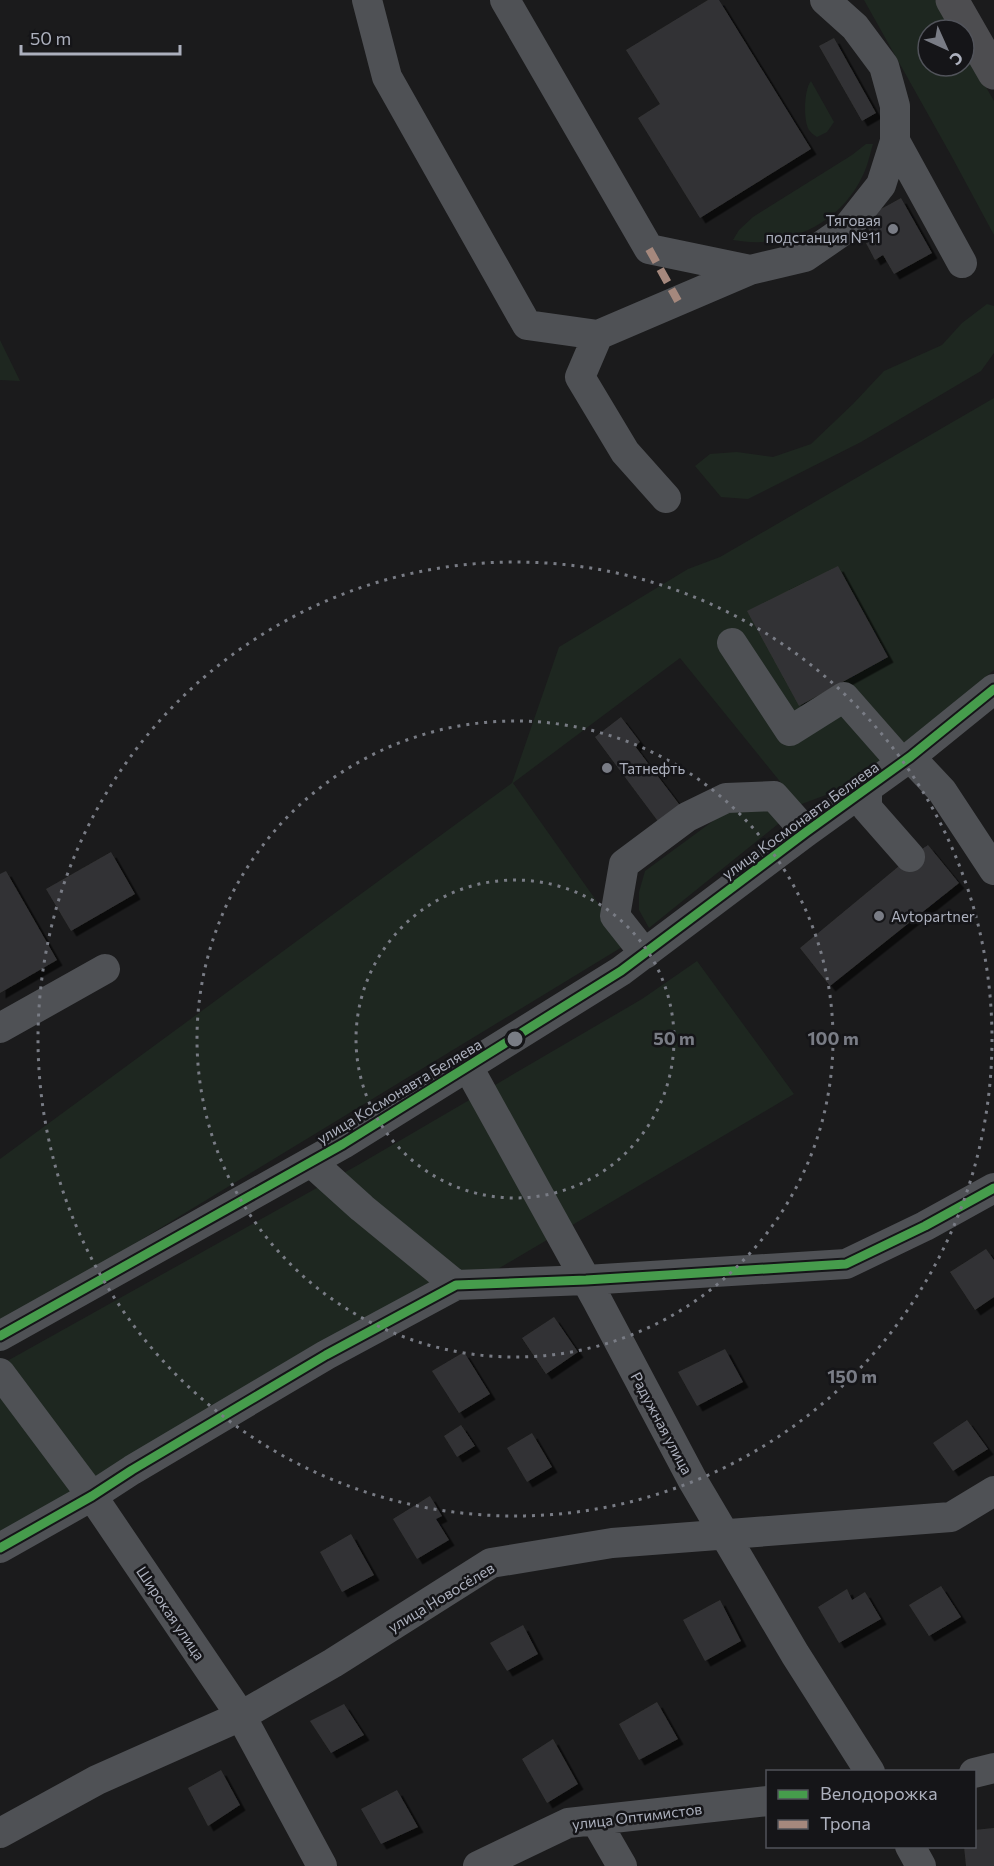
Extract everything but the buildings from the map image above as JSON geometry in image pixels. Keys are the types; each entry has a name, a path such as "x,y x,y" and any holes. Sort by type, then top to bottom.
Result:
{"main road":[{"path":"952,0 989,54"}],"street":[{"path":"367,0 387,77 527,325 598,335 750,270 805,257 847,228 881,185 895,141 895,106 884,66 855,27 825,0"},
{"path":"505,0 649,249 750,270"},
{"path":"895,141 962,263"},
{"path":"598,335 580,377 625,452 666,498"},
{"path":"732,643 790,732 844,697 906,760 942,791 994,870"},
{"name":"улица Космонавта Беляева","path":"0,1336 343,1144 621,971 906,760 994,689"},
{"path":"867,789 867,808 910,857"},
{"path":"645,954 615,916 624,864 687,817 726,798 774,796 806,832"},
{"path":"0,1028 105,969"},
{"name":"Радужная улица","path":"468,1067 586,1280 693,1481 795,1654 869,1770"},
{"path":"311,1162 362,1208 456,1285"},
{"path":"0,1548 92,1496 326,1355 456,1285 586,1280 846,1264 925,1227 994,1188"},
{"name":"Широкая улица","path":"0,1372 92,1496 241,1716 322,1866"},
{"name":"улица Новосёлев","path":"0,1833 97,1780 241,1716 333,1663 491,1563 612,1543 951,1517 994,1491"},
{"path":"976,1773 994,1768"},
{"name":"улица Оптимистов","path":"478,1866 568,1823 766,1801"},
{"path":"596,1821 622,1866"},
{"path":"911,1848 921,1866"}],"shaded area":[{"path":"864,0 935,0 946,18 916,18 916,78 976,78 976,70 994,101 994,235"},
{"path":"811,81 834,122 827,132 817,137 807,126 805,113"},
{"path":"866,144 873,144 865,171 855,190 834,213 821,223 793,236 777,240 754,242 733,240 739,230 753,217"},
{"path":"987,304 994,306 994,353 981,371 861,442 748,499 721,497 695,466 710,454 737,452 773,457 811,444 884,371 942,345 962,323"},
{"path":"0,340 20,381 0,380"},
{"path":"994,398 994,670 894,751 834,792 799,805 680,658 513,783 627,944 98,1266 0,1321 0,1159 512,783 559,647 688,569 720,557"},
{"path":"771,807 783,820 649,928 639,910 639,892 645,871 728,810"},
{"path":"697,961 794,1094 0,1563 0,1365 358,1165 642,999"}],"marked path":[{"path":"649,249 678,301"}],"cycle path":[{"path":"0,1336 343,1144 621,971 910,757 994,689"},
{"path":"0,1548 92,1496 326,1355 456,1285 586,1280 846,1264 925,1226 994,1188"}],"place":[{"name":"Тяговая подстанция №11","path":"893,229"},
{"name":"Татнефть","path":"607,768"},
{"name":"Avtopartner","path":"879,916"}]}
